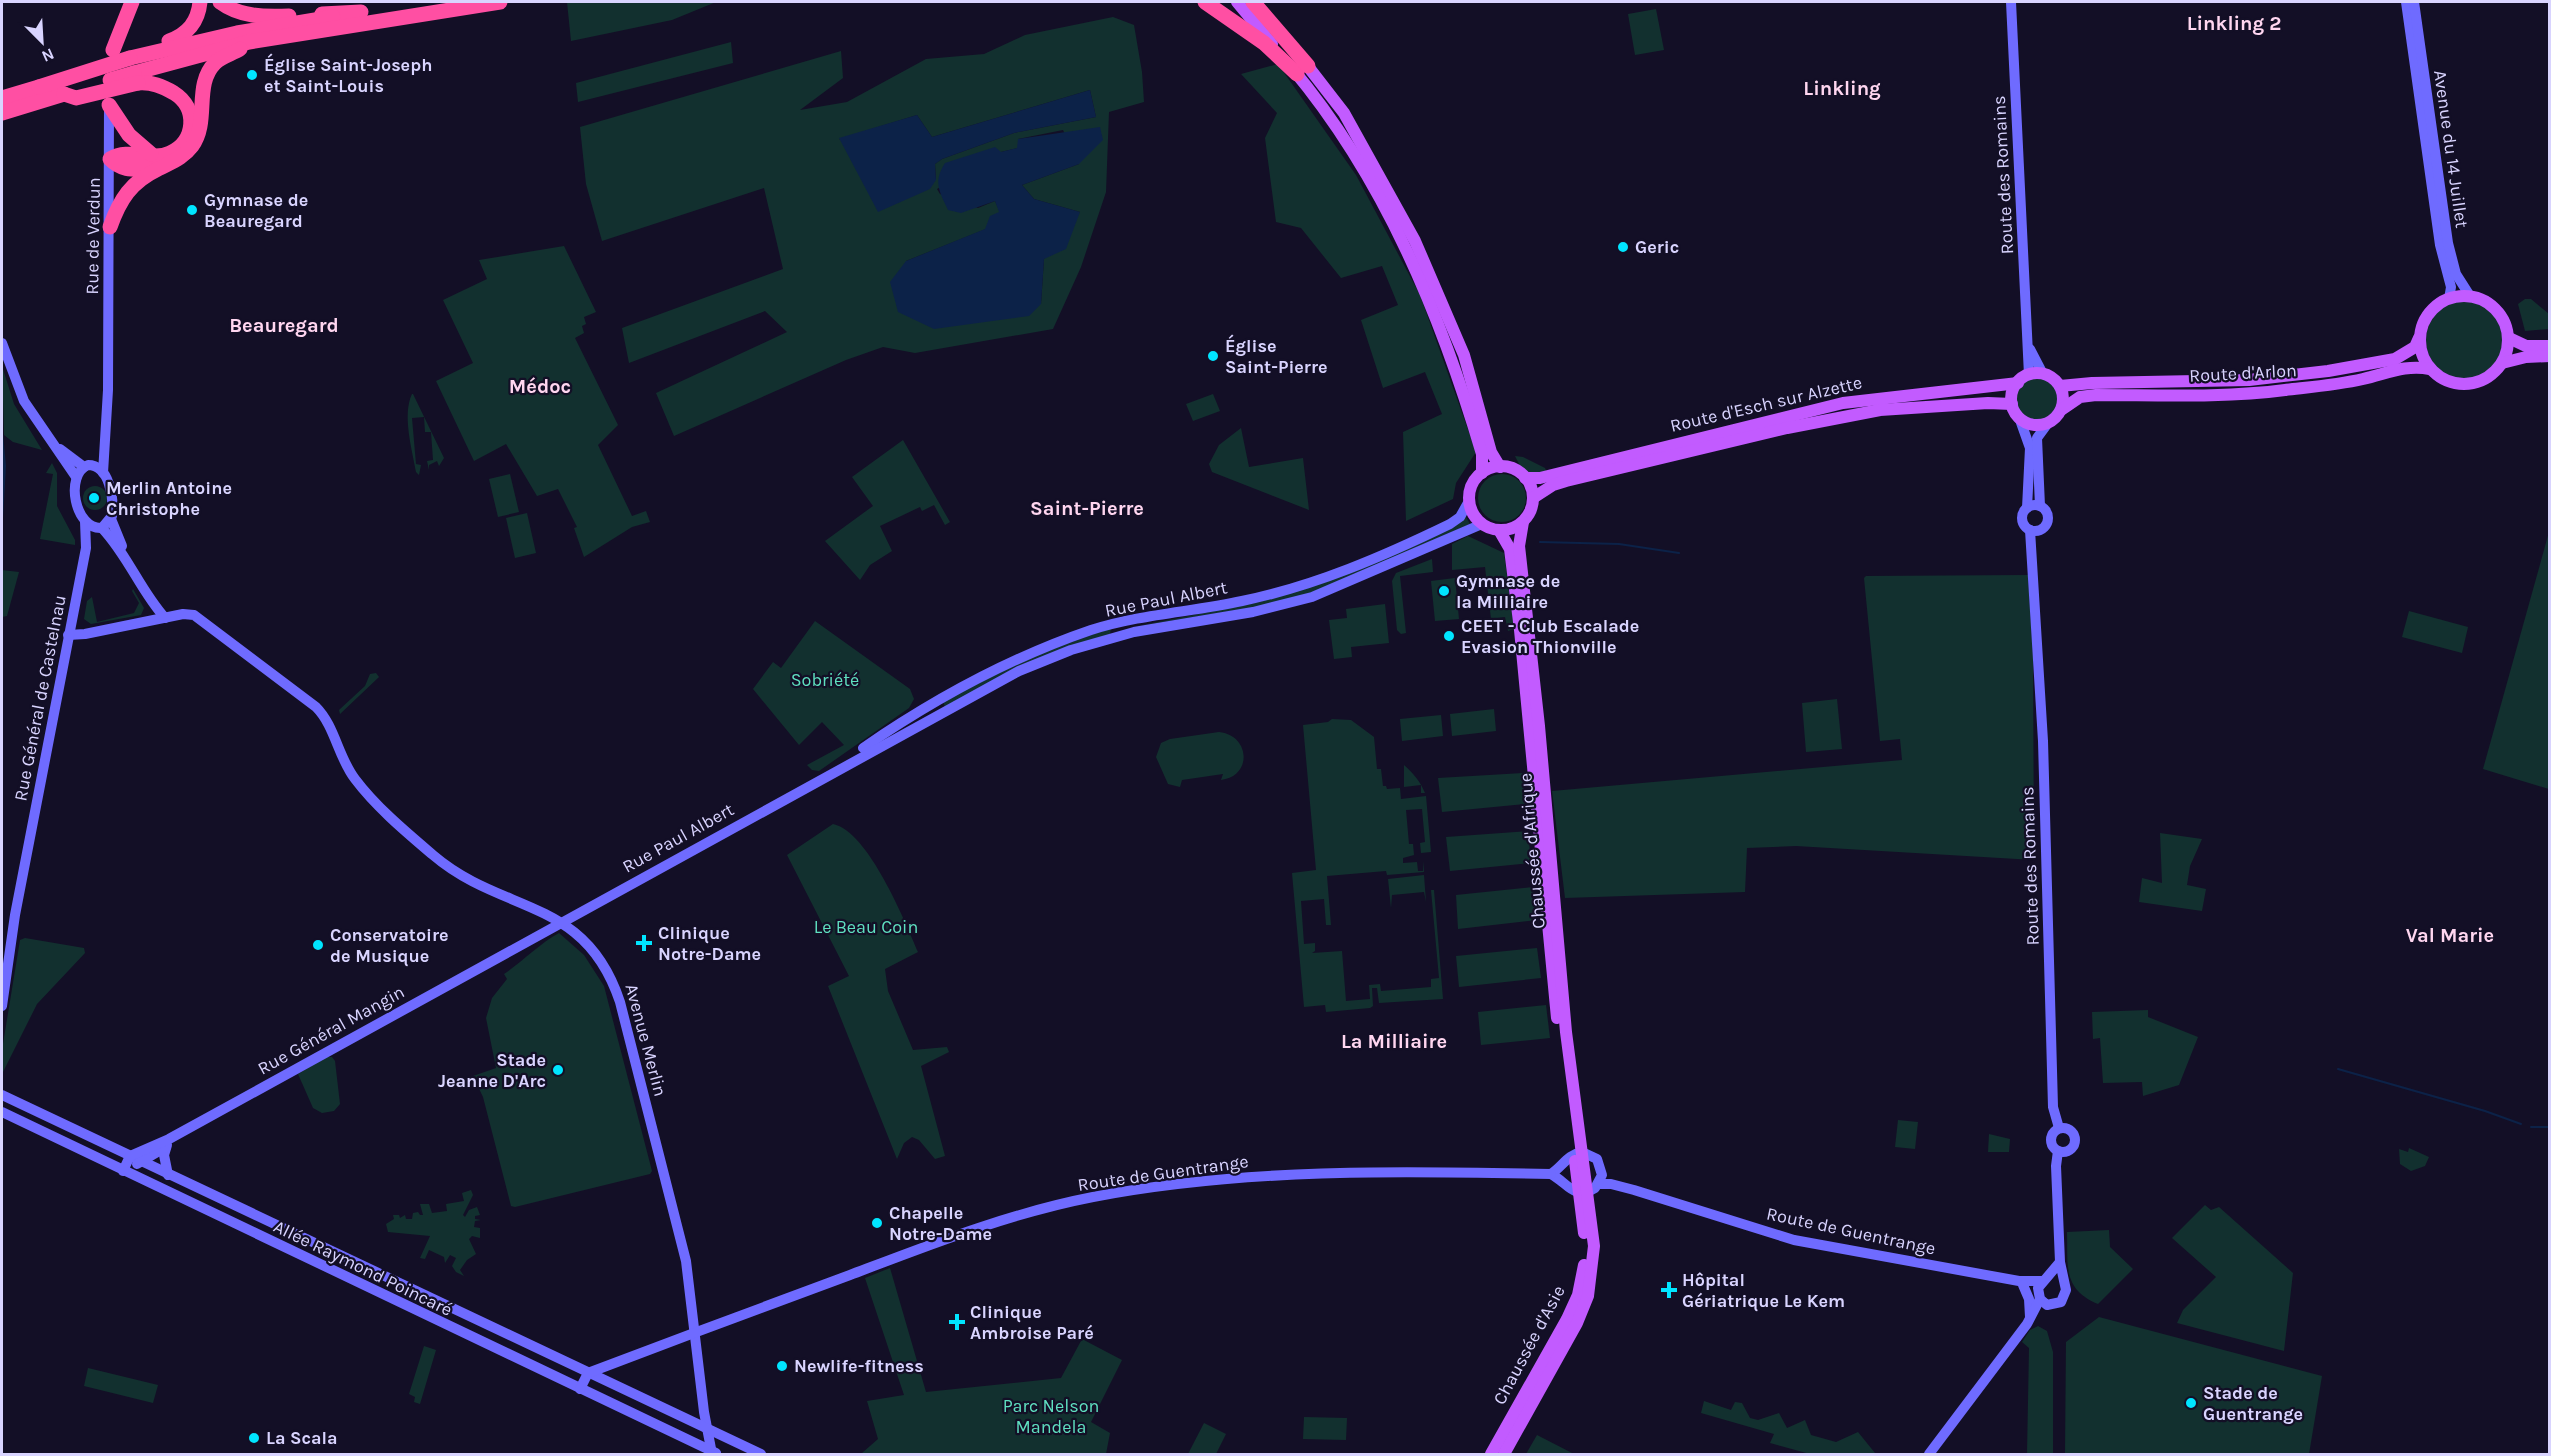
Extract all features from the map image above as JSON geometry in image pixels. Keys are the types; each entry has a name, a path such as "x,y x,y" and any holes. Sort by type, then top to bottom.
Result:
{"highway":[{"path":"113,50 132,2"},
{"path":"134,71 188,31 199,15 200,2"},
{"path":"220,2 247,15 361,12"},
{"path":"2,113 64,94 76,98 134,71 237,33 432,2"},
{"path":"2,98 134,71 249,42 500,2"},
{"path":"1205,2 1302,70"},
{"path":"1253,2 1302,70"},
{"path":"110,159 117,166 128,170 185,154 200,133 203,88 215,63 249,42"},
{"path":"110,227 123,195 156,162 182,145 189,134 192,121 187,106 178,96 134,71"},
{"path":"109,105 129,135 156,162"}],"main road":[{"name":"Rue de Verdun","path":"103,473 110,227 109,105 113,50 124,2"},
{"path":"1237,2 1344,113 1364,146 1415,240 1464,355 1491,452 1500,466"},
{"path":"1245,2 1302,70 1338,126 1414,264 1449,346 1482,454 1482,473"},
{"name":"Route des Romains","path":"2011,2 2029,375"},
{"name":"Avenue du 14 Juillet","path":"2406,2 2440,245 2451,287 2449,299"},
{"name":"Avenue du 14 Juillet","path":"2414,2 2448,243 2456,274 2470,296"},
{"path":"2470,296 2487,302 2498,311 2509,338 2502,363 2488,378 2468,385 2442,380 2430,369 2421,355 2419,338 2427,315 2435,306 2449,299 2470,296"},
{"name":"Route d'Arlon","path":"2060,386 2092,383 2249,380 2318,372 2395,359 2415,347 2419,338"},
{"path":"2509,338 2526,346 2550,346"},
{"path":"2,343 24,401 76,477 88,465 106,430"},
{"name":"Route des Romains","path":"2029,346 2043,374"},
{"path":"2502,363 2526,357 2550,356"},
{"name":"Route d'Arlon","path":"2061,410 2080,397 2096,394 2227,394 2282,391 2364,379 2415,366 2430,369"},
{"path":"2043,374 2053,378 2060,386 2063,394 2061,410 2048,423 2037,425 2019,417 2012,404 2012,397 2018,383 2029,375 2043,374"},
{"name":"Route d'Esch sur Alzette","path":"1525,478 1540,478 1843,403 2018,383"},
{"path":"1533,498 1546,489 1566,481 1838,417 1920,406 2012,404"},
{"name":"Route des Romains","path":"2019,417 2030,448 2027,508 2022,519 2030,530 2036,602 2054,1045 2053,1107 2059,1128"},
{"name":"Route des Romains","path":"2036,602 2038,553 2048,514 2040,506 2036,448 2040,431 2048,423"},
{"path":"54,445 103,473 112,492 111,519 124,552 152,603 165,618"},
{"path":"1500,466 1515,470 1525,478 1533,498 1530,511 1523,522 1512,528 1499,530 1482,524 1474,515 1469,501 1472,485 1482,473 1500,466"},
{"name":"Rue Général de Castelnau","path":"2,1006 2,989 13,927 87,546 85,521 76,498 76,477"},
{"name":"Rue Paul Albert","path":"812,783 907,718 1013,660 1092,630 1131,619 1242,602 1316,581 1450,524 1460,517 1469,501"},
{"path":"2027,508 2040,506"},
{"name":"Rue Général de Castelnau","path":"87,546 111,519"},
{"path":"85,521 90,526 101,528 124,552"},
{"name":"Chaussée d'Afrique","path":"1523,522 1520,546 1578,1153"},
{"name":"Rue Paul Albert","path":"561,922 991,684 1045,660 1134,632 1253,612 1312,597 1482,524"},
{"path":"2030,530 2043,528"},
{"name":"Chaussée d'Afrique","path":"1499,530 1510,549 1555,1000 1581,1177"},
{"path":"68,635 86,634 165,618 194,615 306,701"},
{"name":"Avenue Merlin","path":"306,701 319,710 354,778 435,857 451,870 561,922 579,933 600,959 613,981 686,1261 707,1430 714,1453"},
{"name":"Avenue Merlin","path":"306,701 336,743"},
{"name":"Rue Général Mangin","path":"130,1156 168,1143 561,922"},
{"name":"Allée Raymond Poincaré","path":"2,1095 761,1455"},
{"name":"Allée Raymond Poincaré","path":"2,1112 714,1453"},
{"path":"2059,1128 2070,1130 2075,1141 2069,1150 2058,1151 2052,1146 2050,1139 2059,1128"},
{"path":"123,1171 142,1162 168,1143"},
{"path":"168,1143 164,1155 168,1175"},
{"path":"2042,1300 2056,1304 2063,1299 2066,1290 2060,1262 2056,1166 2058,1151"},
{"path":"1578,1153 1597,1159 1604,1181 1583,1193 1565,1187 1556,1177 1564,1161 1578,1153"},
{"path":"123,1171 130,1156"},
{"name":"Route de Guentrange","path":"588,1373 924,1248 1009,1220 1092,1198 1284,1173 1410,1170 1556,1177"},
{"name":"Chaussée d'Asie","path":"1491,1455 1568,1320 1578,1295 1586,1247 1581,1177"},
{"name":"Route de Guentrange","path":"1604,1181 1794,1240 2021,1283 2046,1279"},
{"name":"Chaussée d'Asie","path":"1504,1455 1577,1323 1588,1296 1594,1246 1583,1193"},
{"path":"2042,1300 2038,1288 2060,1262"},
{"path":"2046,1279 2063,1282"},
{"path":"2021,1283 2029,1299 2030,1319"},
{"name":"Route de Guentrange","path":"2021,1283 2042,1300"},
{"path":"1929,1455 2042,1300"},
{"path":"580,1389 588,1373"}],"green space":[{"path":"567,2 716,2 672,20 571,41"},
{"path":"1656,9 1664,50 1635,55 1628,14"},
{"path":"1113,17 1134,25 1142,72 1144,102 1109,112 1106,192 1081,267 1053,329 915,353 883,347 846,360 674,436 656,393 787,332 765,311 629,363 622,328 783,269 764,188 602,241 586,184 580,127 841,51 843,78 800,110 847,102 926,59 984,54 1025,35","holes":["1090,90 1096,117 1014,133 942,159 935,164 936,180 839,139 917,115 932,137","1063,130 1079,164 1022,185 1034,199 1080,212 1044,259 1041,304 906,261 986,229 1000,212 995,201 978,208 940,194 937,189 1001,152 1018,148 1018,139"]},
{"path":"731,42 733,63 578,102 576,83"},
{"path":"1278,64 1356,175 1420,295 1476,452 1456,483 1453,499 1406,521 1403,432 1442,414 1425,372 1383,388 1361,320 1398,305 1382,266 1341,278 1301,228 1276,222 1265,138 1277,113 1241,74"},
{"path":"564,246 596,312 584,317 586,324 582,326 584,333 575,338 618,425 598,445 632,516 646,511 650,522 632,527 584,557 574,528 577,527 558,489 537,496 506,444 474,461 436,381 473,363 443,300 487,279 479,260"},
{"path":"2525,299 2531,299 2549,314 2549,329 2525,331 2518,304"},
{"path":"2465,301 2480,304 2493,312 2501,325 2504,340 2501,355 2493,368 2480,376 2465,379 2450,376 2437,368 2429,355 2426,340 2429,325 2437,312 2450,304"},
{"path":"2,366 14,404 42,450 13,442 4,435"},
{"path":"2037,378 2045,379 2052,384 2057,391 2057,407 2052,414 2045,419 2037,420 2029,419 2022,414 2017,407 2016,399 2017,391 2022,384 2029,379"},
{"path":"413,394 444,458 439,466 437,461 429,465 429,470 427,461 433,460 431,432 425,432 424,417 412,418 416,464 421,465 419,475 416,472 408,422 409,402"},
{"path":"1213,394 1220,411 1193,421 1186,404"},
{"path":"1241,428 1249,467 1303,458 1309,510 1212,472 1209,464 1219,445"},
{"path":"903,440 950,522 945,525 934,505 922,511 920,507 880,526 892,551 870,565 860,580 825,541 873,506 852,477"},
{"path":"1515,456 1523,457 1545,468 1547,473 1530,474 1520,466"},
{"path":"52,463 57,473 57,506 75,540 75,545 40,539 53,474 46,473"},
{"path":"510,474 519,512 498,517 489,479"},
{"path":"1502,474 1519,481 1526,498 1519,515 1502,522 1485,515 1478,498 1485,481"},
{"path":"95,486 100,487 106,493 106,503 100,509 95,510 90,509 84,503 83,498 84,493 90,487"},
{"path":"527,513 536,553 515,558 506,518"},
{"path":"1466,517 1470,524 1317,591 1268,605 1132,627 1260,602"},
{"path":"2550,532 2549,789 2483,769"},
{"path":"1468,536 1504,553 1514,629 1508,631 1505,617 1491,619 1485,567 1452,570 1452,544"},
{"path":"1432,559 1433,572 1400,576 1406,633 1401,634 1397,630 1392,581 1396,573"},
{"path":"2,570 19,572 7,616 2,617"},
{"path":"2028,575 2033,657 2034,860 1796,846 1747,848 1745,892 1565,898 1552,791 1902,760 1900,739 1880,741 1864,578 1866,576"},
{"path":"1455,578 1459,619 1435,621 1431,581"},
{"path":"133,589 144,608 141,615 91,624 84,619 87,601 92,597 97,622 134,613 139,603"},
{"path":"1385,604 1389,643 1351,647 1352,657 1334,659 1329,620 1347,618 1346,609"},
{"path":"2409,611 2468,627 2462,653 2402,637"},
{"name":"Sobriété","path":"815,621 910,689 914,699 909,708 819,771 812,770 807,765 844,745 822,722 799,745 753,689 773,662 781,668"},
{"path":"1111,628 1110,634 945,707 943,702 1017,662"},
{"path":"376,673 379,677 340,714 339,710 365,686 370,674"},
{"path":"1837,699 1842,749 1806,752 1802,703"},
{"path":"1494,709 1496,731 1452,736 1450,714"},
{"path":"1441,715 1443,736 1402,741 1400,719"},
{"path":"1332,719 1351,720 1374,737 1377,769 1381,769 1383,786 1387,789 1400,788 1401,799 1426,796 1431,852 1421,853 1420,843 1425,842 1422,809 1406,810 1409,844 1413,844 1414,855 1403,858 1403,863 1417,862 1418,871 1423,871 1423,861 1424,872 1387,875 1386,871 1327,876 1331,925 1326,925 1324,899 1301,901 1304,944 1315,943 1315,951 1312,953 1342,951 1346,1001 1370,999 1369,985 1380,984 1381,991 1431,987 1431,979 1439,978 1431,890 1434,890 1443,999 1379,1003 1377,988 1372,988 1373,1006 1370,1008 1326,1012 1325,1005 1304,1007 1292,873 1316,870 1303,725 1328,722"},
{"path":"1219,732 1237,740 1242,747 1243,764 1239,771 1221,780 1223,774 1182,780 1180,787 1168,784 1156,757 1161,743 1170,739"},
{"path":"1404,765 1416,778 1421,785 1404,787"},
{"path":"1523,773 1525,804 1442,812 1438,778"},
{"name":"Le Beau Coin","path":"833,824 846,830 872,859 895,900 918,952 885,969 888,991 913,1050 947,1047 949,1052 921,1066 945,1156 935,1159 919,1140 912,1137 904,1143 897,1159 828,986 849,976 787,855"},
{"path":"1528,831 1531,863 1450,871 1446,837"},
{"path":"2160,833 2202,839 2190,866 2187,885 2206,889 2202,911 2139,902 2142,878 2162,883"},
{"path":"1424,875 1426,902 1424,892 1392,895 1391,908 1388,879"},
{"path":"1533,887 1537,920 1458,929 1456,895"},
{"name":"Stade Jeanne D'Arc","path":"559,933 584,955 604,986 652,1171 650,1174 515,1207 511,1206 483,1097 473,1076 496,1068 486,1018 492,998 507,979 504,974"},
{"path":"25,938 84,948 85,953 37,1004 2,1074 2,1050 20,940"},
{"path":"1537,948 1541,978 1459,987 1456,956"},
{"path":"1546,1005 1550,1038 1481,1045 1478,1012"},
{"path":"2148,1010 2148,1017 2198,1037 2179,1085 2143,1096 2142,1082 2103,1083 2100,1038 2093,1039 2092,1012"},
{"path":"326,1057 332,1057 335,1061 340,1104 334,1111 322,1113 313,1108 298,1074"},
{"path":"1898,1120 1918,1122 1915,1149 1895,1147"},
{"path":"1989,1134 2010,1139 2009,1152 1988,1152"},
{"path":"2409,1148 2429,1157 2425,1166 2411,1171 2400,1164 2399,1149 2408,1152"},
{"path":"471,1190 473,1195 463,1215 465,1217 469,1210 477,1207 480,1215 475,1216 475,1219 481,1220 475,1221 474,1227 480,1228 480,1238 472,1236 469,1239 476,1254 467,1260 460,1270 464,1276 456,1272 452,1266 456,1258 450,1255 445,1263 444,1257 429,1250 425,1259 420,1258 430,1236 388,1232 386,1224 394,1219 393,1215 399,1215 400,1218 405,1215 406,1219 412,1219 413,1213 418,1212 423,1215 420,1204 429,1204 432,1213 447,1211 446,1204 464,1201 462,1193"},
{"path":"2205,1205 2211,1210 2219,1207 2293,1273 2284,1351 2177,1323 2183,1310 2216,1277 2172,1238"},
{"path":"2109,1230 2110,1247 2133,1269 2098,1304 2078,1291 2069,1275 2067,1232"},
{"name":"Parc Nelson Mandela","path":"890,1268 926,1392 1061,1378 1082,1339 1122,1360 1091,1422 1110,1433 1106,1454 862,1453 878,1439 867,1401 904,1395 865,1278"},
{"name":"Stade de Guentrange","path":"2099,1317 2322,1376 2309,1454 2065,1454 2066,1342"},
{"path":"2038,1326 2047,1331 2053,1352 2053,1454 2027,1454 2029,1348 2022,1342 2030,1330"},
{"path":"424,1346 436,1350 420,1404 414,1402 415,1397 409,1394"},
{"path":"88,1368 158,1385 153,1403 84,1386"},
{"path":"1704,1401 1731,1410 1735,1402 1742,1403 1750,1418 1758,1420 1779,1413 1787,1428 1805,1420 1811,1435 1836,1442 1858,1432 1875,1453 1879,1454 1810,1454 1770,1443 1774,1434 1701,1413"},
{"path":"1304,1417 1347,1418 1346,1440 1303,1439"},
{"path":"1204,1423 1226,1434 1216,1454 1188,1454"},
{"path":"1537,1435 1574,1454 1526,1454"}],"water":[{"path":"1090,90 1096,117 1014,133 942,159 935,164 936,180 930,189 878,212 839,138 917,115 932,137"},
{"path":"1100,127 1103,140 1079,164 1022,185 1034,199 1080,212 1066,249 1044,259 1041,304 1029,316 934,329 898,312 890,282 906,261 985,229 990,216 999,212 995,201 961,213 948,210 938,181 945,163 995,147 1001,152 1017,148 1018,139"},
{"path":"2,423 6,466 2,536"}],"waterway":[{"path":"1540,542 1619,544 1679,553"},
{"path":"2338,1069 2485,1111 2521,1124"},
{"path":"2531,1127 2550,1127"}],"place":[{"name":"Église Saint-Joseph et Saint-Louis","path":"252,75"},
{"name":"Gymnase de Beauregard","path":"192,210"},
{"name":"Geric","path":"1623,247"},
{"name":"Église Saint-Pierre","path":"1213,356"},
{"name":"Merlin Antoine Christophe","path":"94,498"},
{"name":"Gymnase de la Milliaire","path":"1444,591"},
{"name":"CEET - Club Escalade Evasion Thionville","path":"1449,636"},
{"name":"Clinique Notre-Dame","path":"644,943"},
{"name":"Conservatoire de Musique","path":"318,945"},
{"name":"Stade Jeanne D'Arc","path":"558,1070"},
{"name":"Chapelle Notre-Dame","path":"877,1223"},
{"name":"Hôpital Gériatrique Le Kem","path":"1669,1290"},
{"name":"Clinique Ambroise Paré","path":"957,1322"},
{"name":"Newlife-fitness","path":"782,1366"},
{"name":"Stade de Guentrange","path":"2191,1403"},
{"name":"La Scala","path":"254,1438"}],"district":[{"name":"Linkling 2","path":"2234,23"},
{"name":"Linkling","path":"1842,88"},
{"name":"Beauregard","path":"284,325"},
{"name":"Médoc","path":"540,386"},
{"name":"Saint-Pierre","path":"1087,508"},
{"name":"Val Marie","path":"2450,935"},
{"name":"La Milliaire","path":"1394,1041"}]}
